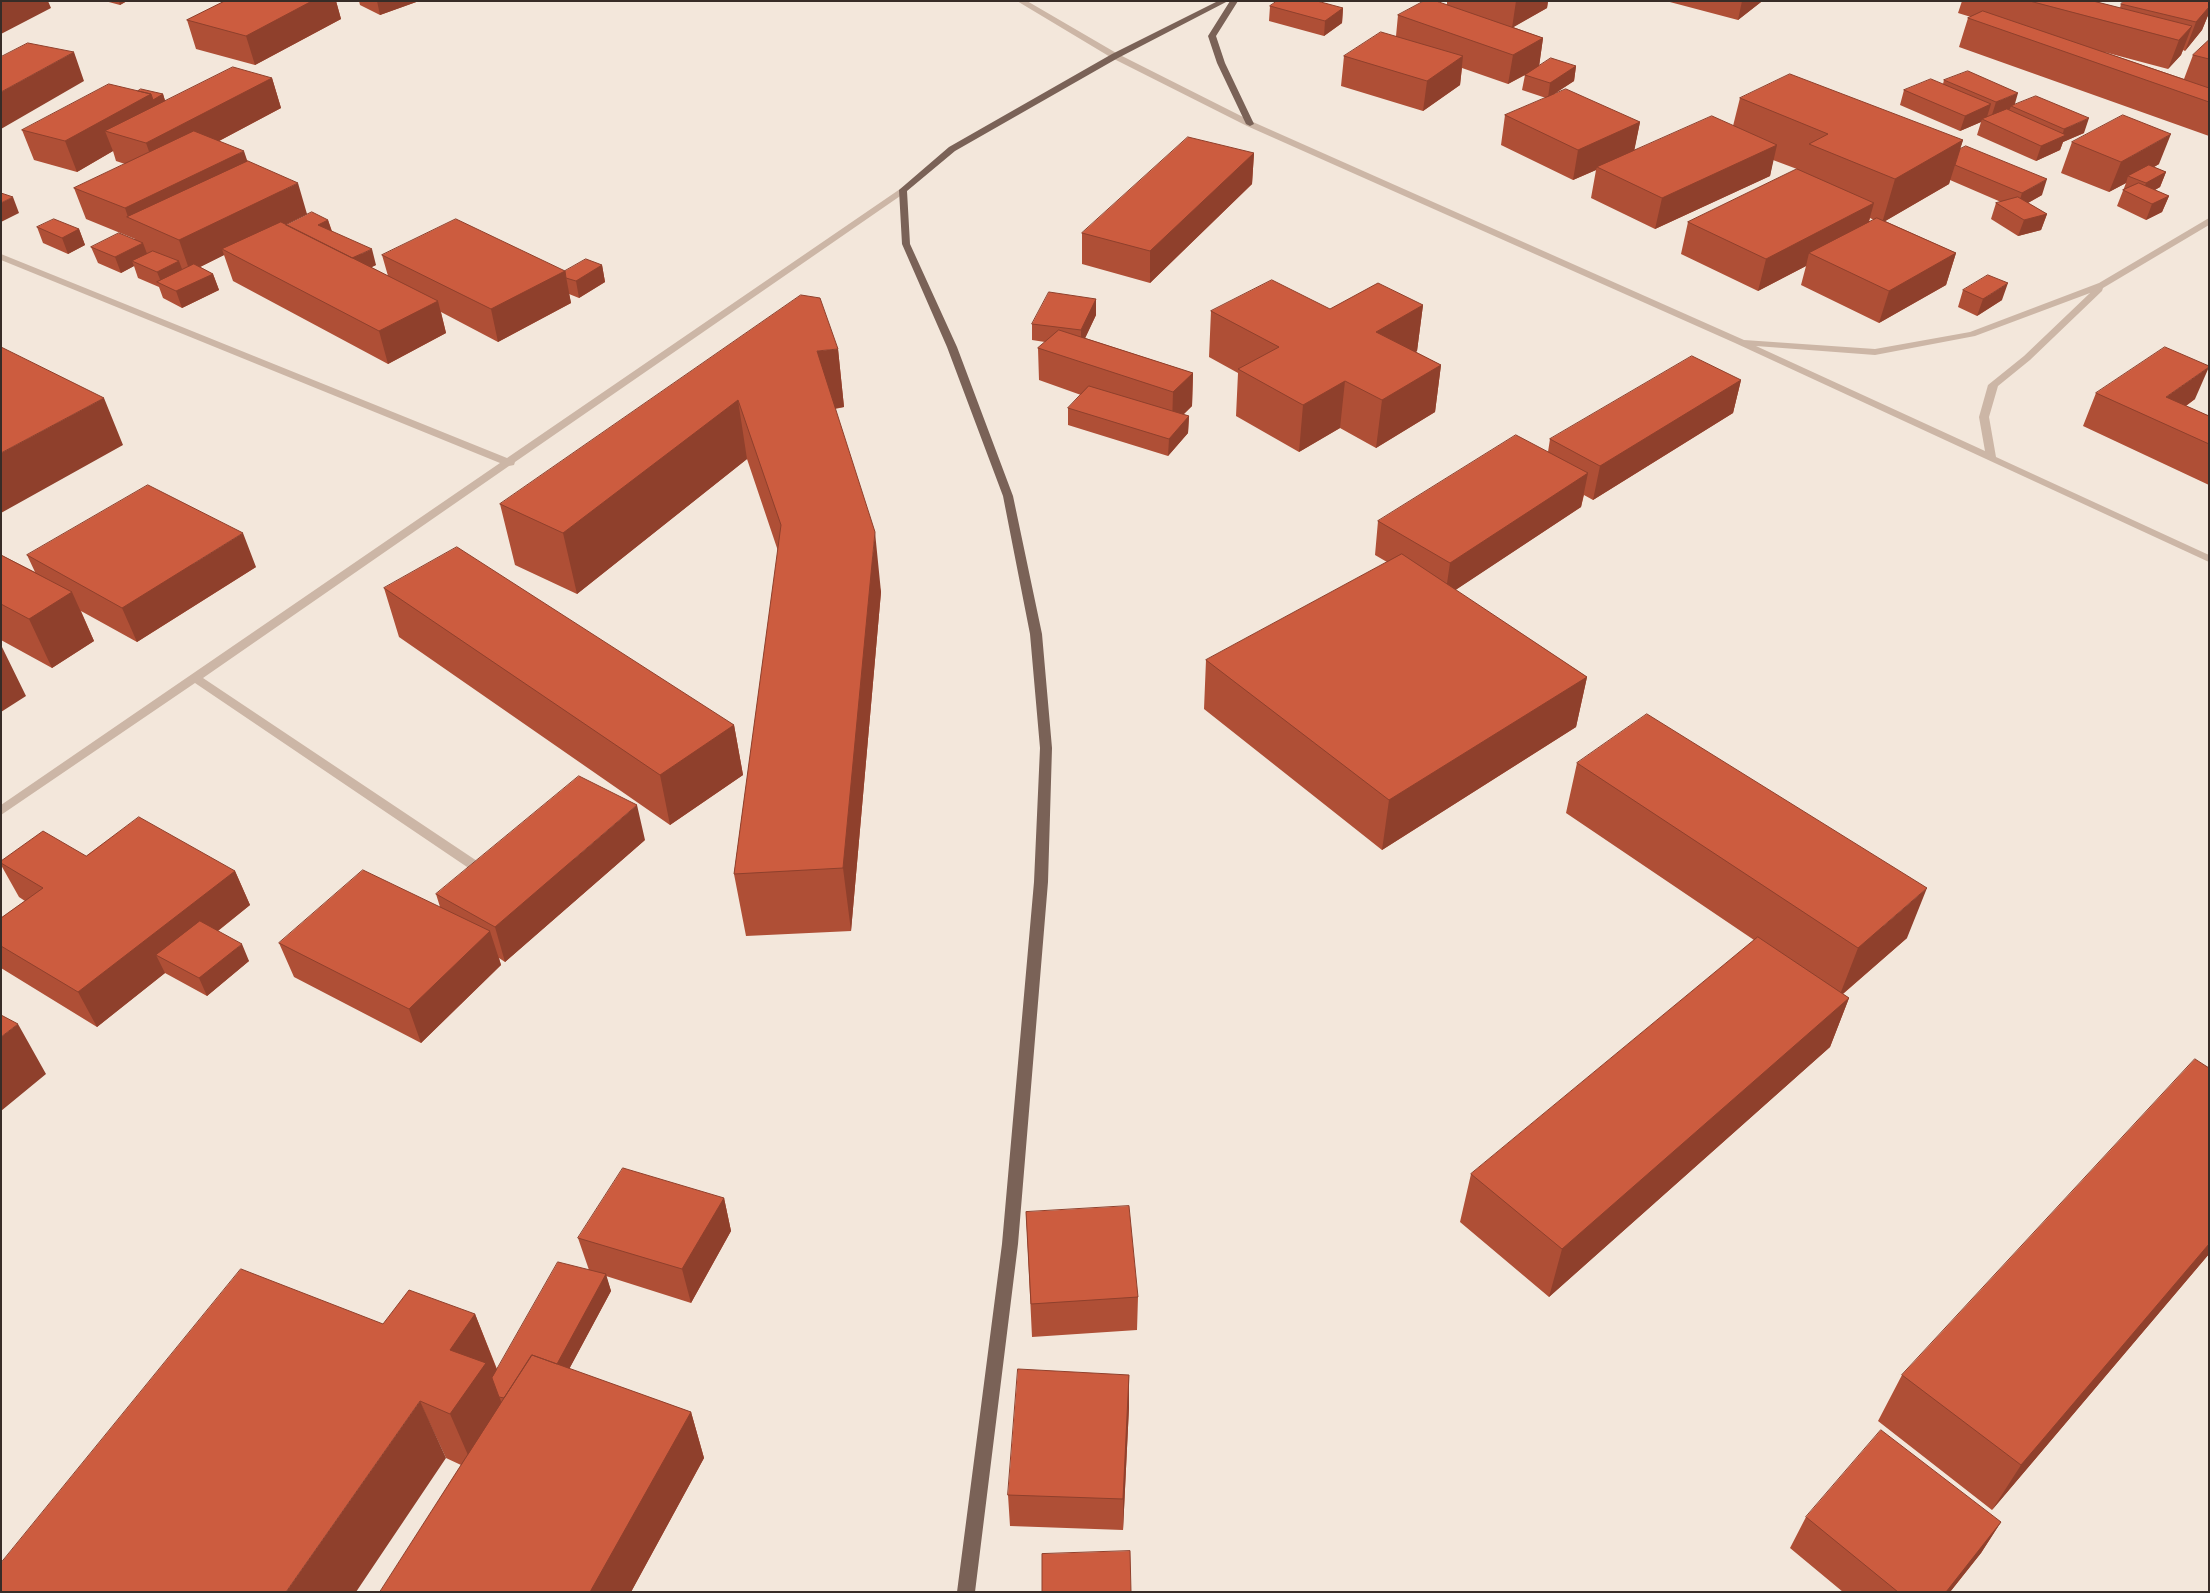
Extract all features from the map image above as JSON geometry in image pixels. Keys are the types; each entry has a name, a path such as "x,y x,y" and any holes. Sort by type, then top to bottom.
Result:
{"main road":[{"path":"966,1592 1010,1244 1041,882 1046,748 1036,634 1008,496 952,347 906,244 903,190 952,149 1115,56 1224,1"},
{"path":"1234,1 1212,36 1221,63 1250,124"}],"street":[{"path":"1021,1 1115,56 1250,124 1738,342 2209,559"},
{"path":"1,811 510,463 903,190"},
{"path":"1738,342 1875,352 1972,334 2102,285 2209,221"},
{"path":"1,257 510,463"},
{"path":"1991,457 1984,418 1993,386 2028,358 2102,285"},
{"path":"195,678 475,866"}],"building":[{"path":"225,1 312,1 246,36 187,20"},
{"path":"1277,1 1317,1 1343,8 1325,21 1270,6"},
{"path":"1424,1 1436,1 1543,38 1513,55 1398,15"},
{"path":"2030,1 2093,1 2192,26 2179,40"},
{"path":"2124,1 2209,1 2209,7 2196,22 2121,4"},
{"path":"1983,11 2209,88 2209,102 1968,18"},
{"path":"1381,32 1463,56 1427,81 1344,56"},
{"path":"2209,40 2209,59 2193,55"},
{"path":"28,43 74,52 1,92 1,57"},
{"path":"1551,58 1576,66 1550,83 1525,75"},
{"path":"233,67 272,78 146,143 105,131"},
{"path":"1968,71 2018,93 1996,102 1944,80"},
{"path":"1790,74 1963,140 1895,179 1809,144 1828,134 1740,98"},
{"path":"1931,79 1991,104 1965,116 1904,90"},
{"path":"109,84 151,94 65,141 22,130"},
{"path":"141,89 163,94 153,100 151,94 138,91"},
{"path":"1566,89 1640,122 1578,150 1505,115"},
{"path":"2036,96 2089,118 2064,129 2011,106"},
{"path":"2007,109 2066,135 2041,146 1982,119"},
{"path":"2123,115 2171,134 2121,162 2072,142"},
{"path":"1712,116 1777,145 1662,198 1597,167"},
{"path":"194,131 244,151 125,208 74,188"},
{"path":"1188,137 1254,153 1150,251 1082,233"},
{"path":"1966,146 2047,179 2022,193 1955,165 1960,149"},
{"path":"248,161 298,183 179,240 127,217"},
{"path":"2149,165 2166,172 2146,183 2128,176"},
{"path":"1797,169 1874,203 1766,259 1688,222"},
{"path":"2139,183 2169,196 2152,204 2123,190"},
{"path":"1,193 13,197 1,203"},
{"path":"2018,197 2047,214 2024,220 1996,203"},
{"path":"312,212 328,220 318,225 372,249 352,258 286,225"},
{"path":"1877,218 1956,253 1889,291 1809,253"},
{"path":"54,219 79,229 62,238 37,227"},
{"path":"456,219 565,271 491,309 382,255"},
{"path":"281,222 438,301 379,331 222,249"},
{"path":"119,233 143,243 115,257 91,247"},
{"path":"153,251 179,261 157,272 132,261"},
{"path":"586,259 602,265 576,281 566,278 565,271"},
{"path":"194,264 213,274 176,291 157,282"},
{"path":"1988,275 2008,283 1983,299 1963,290"},
{"path":"1272,280 1330,309 1378,283 1423,305 1376,332 1441,365 1382,400 1345,381 1303,405 1238,369 1279,347 1211,311"},
{"path":"1049,292 1096,299 1081,330 1032,324"},
{"path":"801,295 820,298 838,349 817,351 875,532 843,868 734,874 781,525 738,400 563,533 500,504"},
{"path":"1059,330 1193,373 1173,392 1038,348"},
{"path":"1,347 104,398 1,453"},
{"path":"2165,347 2209,366 2166,397 2209,416 2209,444 2096,393"},
{"path":"1692,356 1741,380 1600,466 1550,439"},
{"path":"1089,386 1189,416 1169,439 1068,408"},
{"path":"1516,435 1588,473 1450,563 1378,521"},
{"path":"148,485 243,533 122,608 27,555"},
{"path":"457,547 734,725 660,775 384,588"},
{"path":"1402,554 1587,677 1389,800 1206,660"},
{"path":"1,555 72,592 29,619 1,604"},
{"path":"1647,714 1927,888 1858,948 1577,763"},
{"path":"579,776 637,805 495,927 436,894"},
{"path":"139,817 235,871 78,992 1,946 1,918 43,888 1,863 1,861 43,831 86,856"},
{"path":"363,870 490,931 409,1009 279,943"},
{"path":"200,921 242,944 199,978 156,955"},
{"path":"1758,937 1849,998 1562,1249 1471,1174"},
{"path":"1,1015 18,1024 1,1037"},
{"path":"2195,1059 2209,1068 2209,1244 2021,1465 1902,1375"},
{"path":"623,1168 724,1198 682,1269 578,1238"},
{"path":"1129,1206 1138,1297 1031,1304 1026,1212"},
{"path":"558,1262 606,1274 557,1364 532,1355 504,1398 499,1397 492,1378"},
{"path":"241,1269 383,1324 409,1290 475,1314 450,1350 486,1363 450,1414 420,1401 286,1592 1,1592 1,1563"},
{"path":"532,1355 691,1412 590,1592 380,1592"},
{"path":"1018,1369 1129,1375 1123,1499 1008,1495"},
{"path":"1881,1430 2001,1522 1946,1592 1898,1592 1806,1517"},
{"path":"1130,1551 1131,1592 1042,1592 1042,1554"}]}
